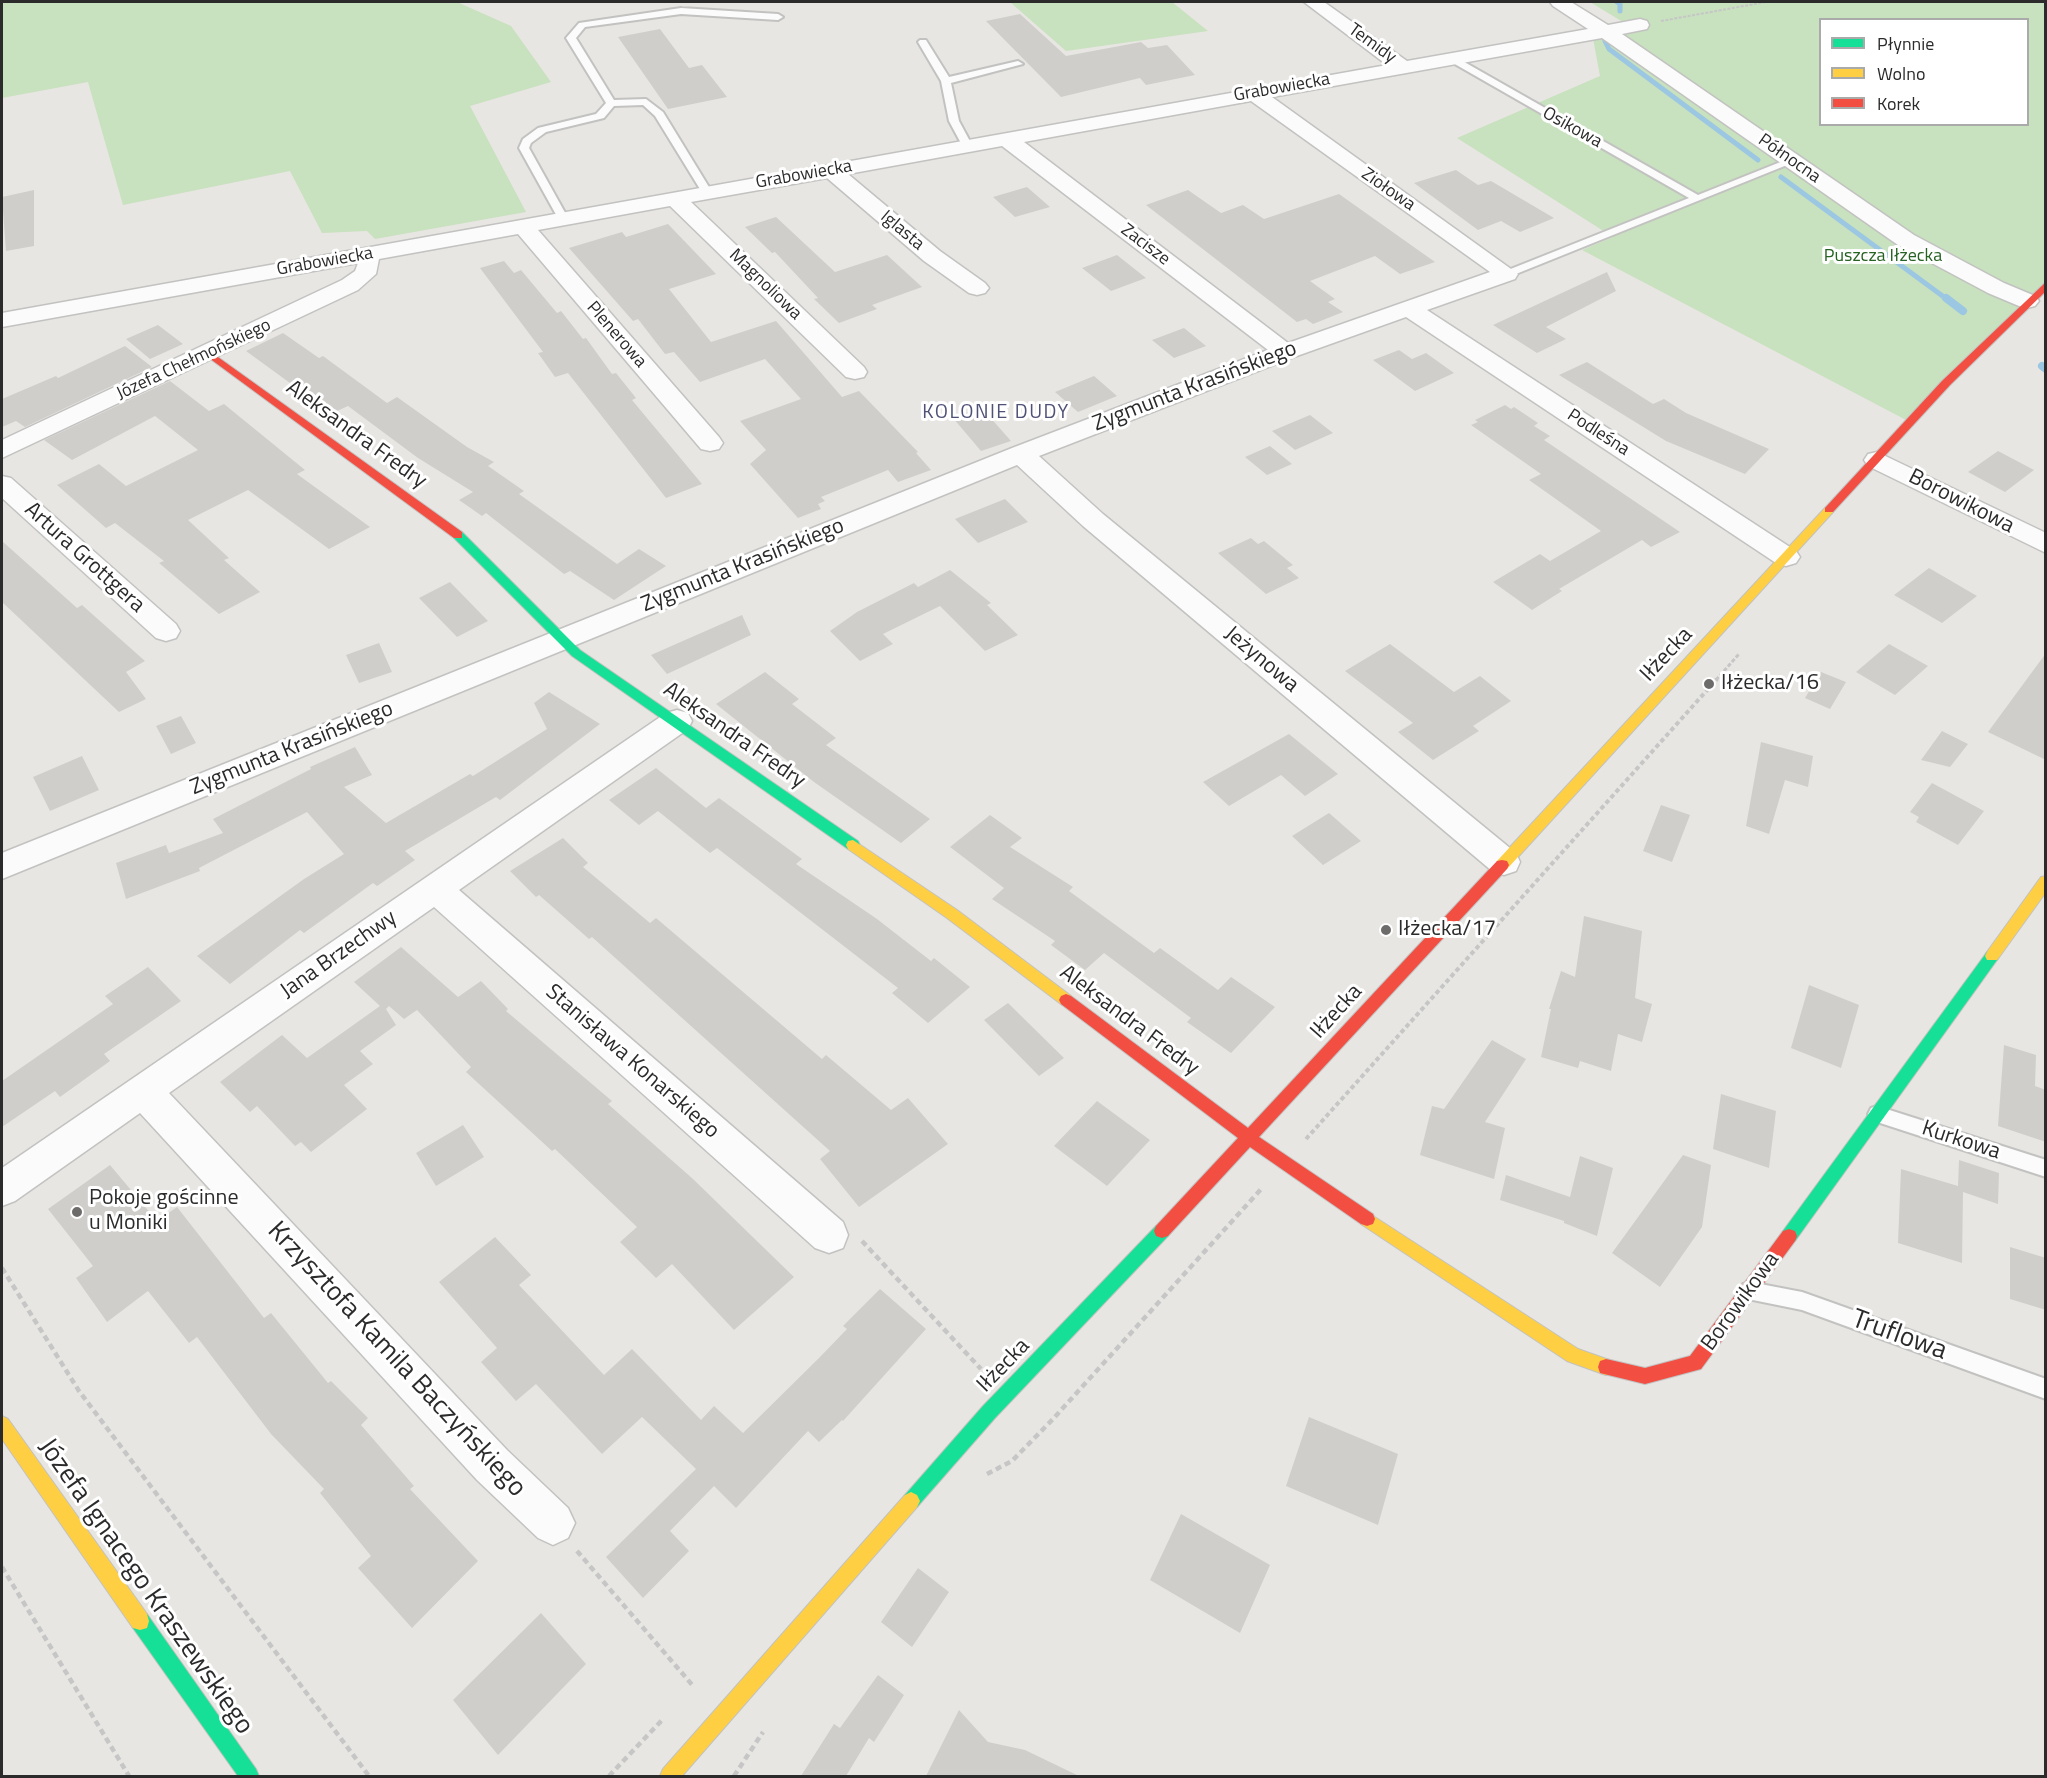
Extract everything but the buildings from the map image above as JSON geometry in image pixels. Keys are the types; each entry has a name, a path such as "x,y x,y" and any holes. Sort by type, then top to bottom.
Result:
{"street":[{"name":"Temidy","path":"1313,2 1401,66"},
{"name":"Północna","path":"1559,2 1606,31 1906,240 1989,285 2027,301"},
{"name":"Grabowiecka","path":"2,320 1449,57 1640,25"},
{"name":"Ziołowa","path":"1253,93 1498,277"},
{"name":"Zacisze","path":"1005,138 1285,352"},
{"name":"Iglasta","path":"831,170 932,256 977,288"},
{"name":"Magnoliowa","path":"674,198 855,372"},
{"name":"Plenerowa","path":"523,226 710,443"},
{"name":"Józefa Chełmońskiego","path":"2,450 350,285 365,274 369,263 366,254"},
{"name":"Zygmunta Krasińskiego","path":"2,866 1021,454 1285,352 1498,277"},
{"name":"Iłżecka","path":"670,1776 989,1412 1251,1138 1946,383 2027,301 2046,285"},
{"name":"Podleśna","path":"1409,309 1786,557"},
{"name":"Aleksandra Fredry","path":"208,353 467,542 576,653 677,721 952,915 1251,1138"},
{"name":"Jeżynowa","path":"1021,454 1093,520 1504,862"},
{"name":"Borowikowa","path":"1877,460 2046,544"},
{"name":"Artura Grottgera","path":"2,484 166,631"},
{"name":"Jana Brzechwy","path":"2,1189 677,721"},
{"name":"Borowikowa","path":"1251,1138 1284,1164 1573,1355 1614,1370 1645,1376 1695,1363 1750,1291 2046,881"},
{"name":"Stanisława Konarskiego","path":"436,889 829,1235"},
{"name":"Krzysztofa Kamila Baczyńskiego","path":"143,1091 492,1465 553,1523"},
{"name":"Józefa Ignacego Kraszewskiego","path":"2,1425 249,1776"}],"lane":[{"path":"611,103 571,38 582,25 681,11 778,16"},
{"path":"923,42 946,81 954,121 967,145"},
{"name":"Osikowa","path":"1449,57 1474,74 1696,198"},
{"path":"946,81 1018,64"},
{"path":"563,218 524,148 527,141 542,130 600,116 611,103 646,102 659,114 707,192"},
{"path":"1498,277 1792,161"},
{"name":"Kurkowa","path":"1877,1114 2046,1169"},
{"name":"Truflowa","path":"1750,1291 1802,1301 2046,1389"}],"path":[{"path":"1640,25 1766,2"},
{"path":"829,1235 864,1242 983,1372"},
{"path":"2,1268 79,1390 369,1776"},
{"path":"553,1523 694,1687"},
{"path":"2,1567 129,1776"}],"green space":[{"path":"2,2 457,2 511,26 551,82 470,106 526,212 375,239 367,231 322,233 290,171 123,205 88,82 2,98"},
{"path":"1010,2 1172,2 1208,31 1066,51"},
{"name":"Puszcza Iłżecka","path":"1590,2 2045,2 2045,285 1910,422 1582,250 1613,237 1457,138 1600,76 1592,33 1636,30"}],"waterway":[{"path":"1617,2 1620,4 1620,11"},
{"path":"1605,41 1609,49 1758,160"},
{"path":"1781,177 1948,300"},
{"path":"1946,298 1963,311"},
{"path":"2042,366 2046,369"}],"traffic: fast":[{"path":"458,535 576,653 853,845"},
{"path":"1789,1236 1992,956"},
{"path":"911,1501 989,1412 1162,1231"},
{"path":"140,1621 249,1776"}],"traffic: slow":[{"path":"1502,865 1829,510"},
{"path":"853,845 952,914 1066,1000"},
{"path":"1992,956 2046,881"},
{"path":"1367,1219 1573,1355 1606,1367"},
{"path":"2,1425 140,1621"},
{"path":"670,1776 911,1501"}],"traffic: jam":[{"path":"1829,510 1946,383 2046,285"},
{"path":"208,353 458,535"},
{"path":"1162,1231 1502,865"},
{"path":"1066,1000 1284,1164 1367,1219"},
{"path":"1606,1367 1645,1376 1695,1363 1789,1236"}],"place":[{"name":"Iłżecka/16","path":"1709,684"},
{"name":"Iłżecka/17","path":"1386,930"},
{"name":"Pokoje gościnne u Moniki","path":"77,1212"}],"district":[{"name":"KOLONIE DUDY","path":"996,413"}]}
